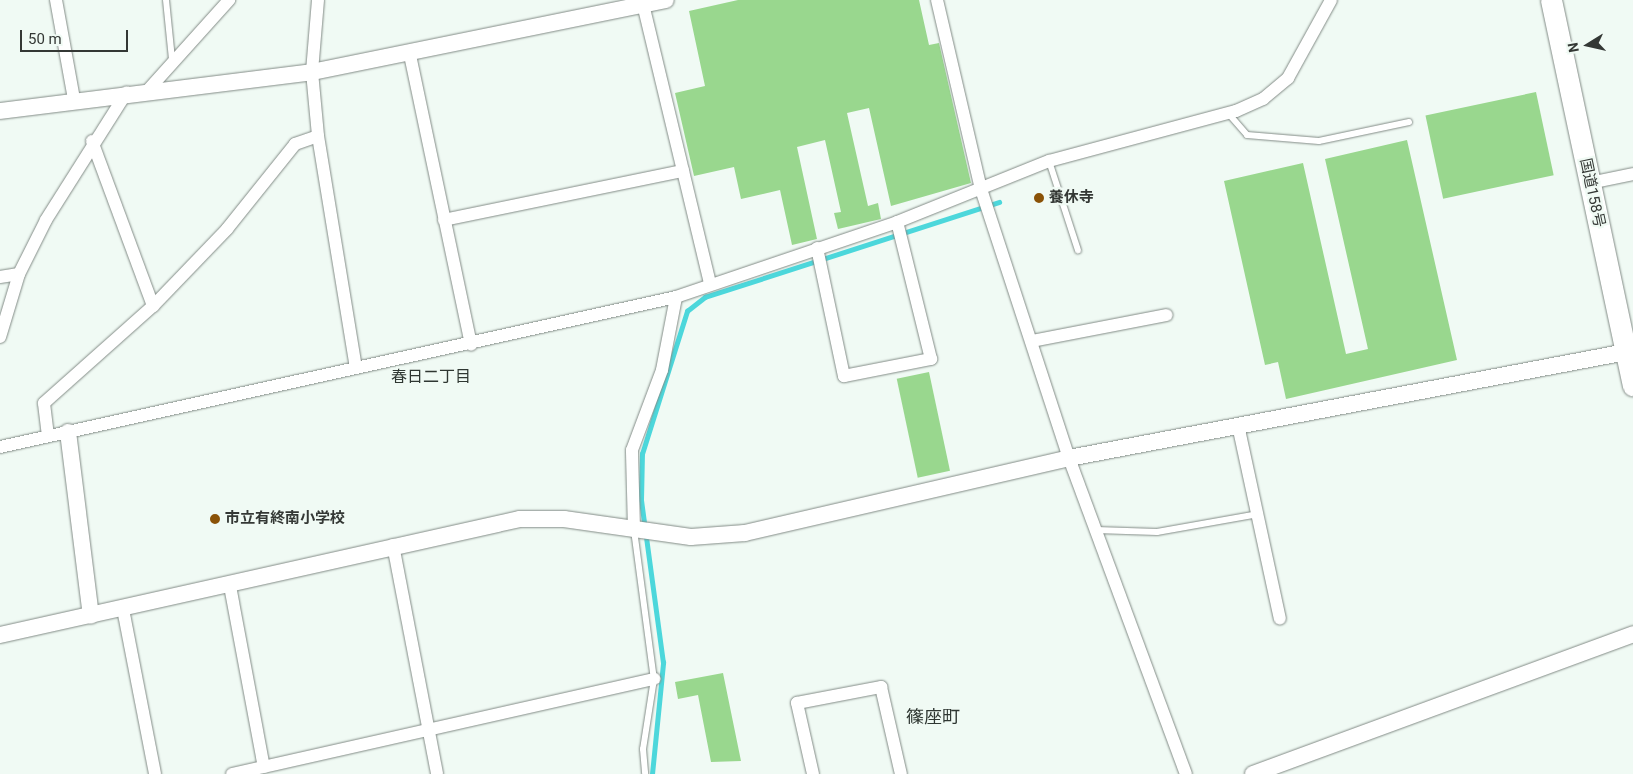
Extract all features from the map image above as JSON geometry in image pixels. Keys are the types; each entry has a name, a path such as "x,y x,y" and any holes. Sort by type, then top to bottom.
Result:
{"highway":[{"name":"国道158号","path":"1551,0 1633,385"}],"street":[{"path":"56,0 74,99"},
{"path":"149,89 172,59 229,0"},
{"path":"318,0 312,72 318,136 356,368"},
{"path":"0,111 149,89 312,72 410,56 642,2 666,0"},
{"path":"937,0 981,189 1069,458 1186,774"},
{"path":"0,447 356,368 471,345 676,297 710,283 896,222 1049,161 1228,113 1263,99 1288,78 1331,0"},
{"path":"642,2 710,283"},
{"path":"410,56 471,345"},
{"path":"0,337 19,274 92,141 127,92"},
{"path":"48,436 44,403 153,306 227,229 295,144 318,136"},
{"path":"92,141 153,306"},
{"path":"444,220 683,171"},
{"path":"1590,183 1633,174"},
{"path":"817,248 844,376 931,359 896,222"},
{"path":"0,277 19,274"},
{"path":"634,529 632,450 662,370 676,297"},
{"path":"1032,342 1167,314"},
{"path":"0,635 230,586 393,545 520,519 634,529 691,537 745,533 1069,458 1626,352"},
{"path":"1238,425 1280,619"},
{"path":"68,432 91,616"},
{"path":"393,545 437,774"},
{"path":"230,586 264,766"},
{"path":"123,609 155,774"},
{"path":"1253,774 1633,634"},
{"path":"232,774 654,679"},
{"path":"813,774 797,703 881,687 901,774"}],"lane":[{"path":"166,0 172,59"},
{"path":"1228,113 1247,135 1319,141 1409,122"},
{"path":"1049,161 1078,250"},
{"path":"1096,530 1157,532 1258,514"},
{"path":"634,529 654,679 643,749 645,774"}],"building":[{"path":"738,0 919,0 929,45 939,43 971,183 891,206 869,108 847,113 868,206 878,203 881,219 838,229 834,213 841,212 825,140 797,147 817,239 792,245 780,190 741,199 734,167 694,176 675,93 705,86 689,11"},
{"path":"1536,92 1554,175 1443,199 1425,115"},
{"path":"1407,140 1457,360 1286,399 1278,362 1265,365 1224,181 1303,163 1346,354 1368,349 1325,159"},
{"path":"929,372 950,471 918,478 897,379"},
{"path":"723,673 741,761 711,762 698,695 678,699 675,682"}],"waterway":[{"path":"652,774 663,663 641,500 642,454 687,311 705,297 999,202"}],"place":[{"name":"養休寺","path":"1039,198"},
{"name":"市立有終南小学校","path":"215,519"}],"district":[{"name":"春日二丁目","path":"431,377"},
{"name":"篠座町","path":"933,717"}]}
